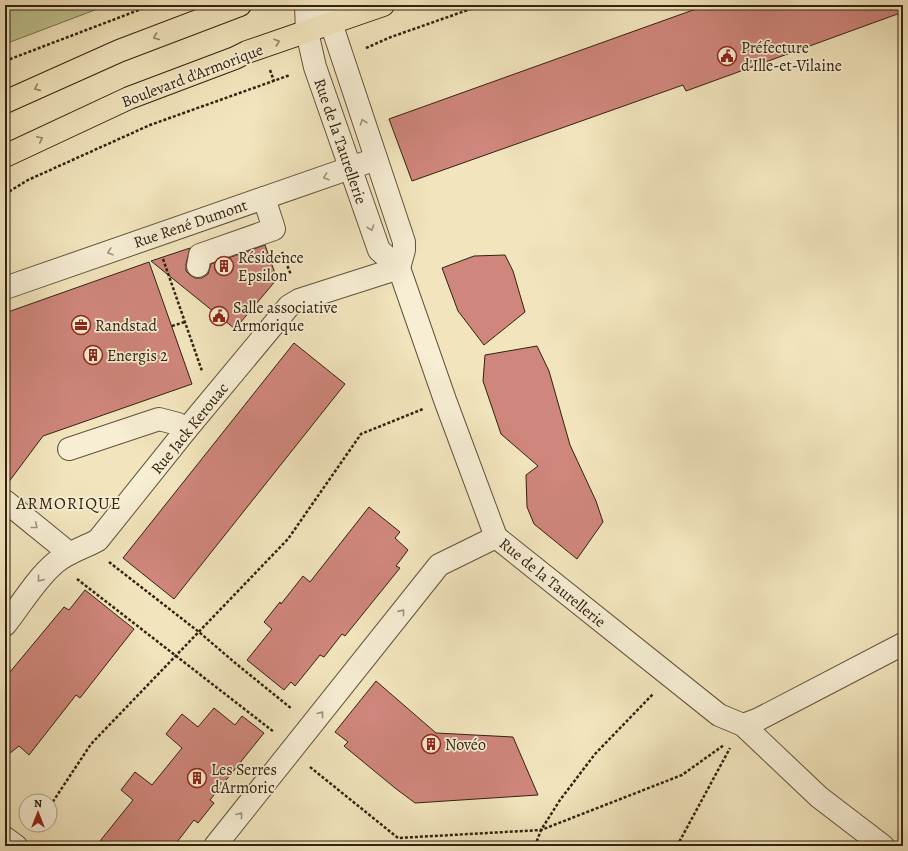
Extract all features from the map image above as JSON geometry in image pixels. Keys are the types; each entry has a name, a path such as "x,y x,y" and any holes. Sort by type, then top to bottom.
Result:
{"main road":[{"path":"5,102 119,51 240,5"},
{"name":"Boulevard d'Armorique","path":"5,156 129,98 235,58 247,52 383,5"}],"street":[{"name":"Rue de la Taurellerie","path":"306,5 307,32 316,66 379,250 399,268 445,400 496,537 719,715 743,725 819,797 883,846"},
{"name":"Rue de la Taurellerie","path":"320,5 331,23 404,242 404,250 399,268"},
{"name":"Rue René Dumont","path":"5,288 376,159"},
{"path":"198,266 200,255 274,229 264,198"},
{"name":"Rue Jack Kerouac","path":"5,625 42,576 71,554 98,540 186,430 289,306 299,300 399,268"},
{"path":"68,449 159,419 178,424 186,430"},
{"path":"5,501 71,554"},
{"path":"215,846 439,565 496,537"},
{"path":"743,725 759,719 903,644"},
{"path":"5,838 16,846"}],"path":[{"path":"5,61 152,5"},
{"path":"342,58 357,53 391,37 482,5"},
{"name":"Boulevard d'Armorique","path":"5,194 28,180 150,125 316,66"},
{"path":"274,229 299,300"},
{"path":"154,236 202,372 222,388"},
{"path":"172,326 185,322"},
{"path":"58,794 91,744 288,539 361,434 445,400"},
{"path":"71,554 148,592 281,700"},
{"path":"71,554 127,618 175,657 215,685 258,720"},
{"path":"535,846 541,830 560,800 595,754 656,691"},
{"path":"290,751 398,838 541,830 682,775 725,744 743,725"},
{"path":"677,846 743,725"}],"green space":[{"path":"5,5 108,5 5,44"}],"building":[{"path":"707,5 903,5 903,12 686,91 683,85 412,181 389,119"},
{"name":"Résidence Epsilon","path":"265,245 277,279 235,329 151,261 190,248 186,271 195,278 202,278 208,274 211,264"},
{"path":"505,255 513,271 525,312 484,345 458,311 442,268 474,256"},
{"name":"Energis 2","path":"149,262 192,384 43,436 5,487 5,313"},
{"path":"294,343 345,384 174,599 123,558"},
{"path":"537,346 549,371 570,445 596,501 603,522 577,559 534,524 527,507 526,475 538,466 501,434 483,381 485,355"},
{"path":"369,507 400,532 395,538 408,550 396,566 400,568 345,636 342,634 324,657 320,655 295,686 291,682 284,690 247,660 272,629 264,622 280,602 281,604 303,576 310,582"},
{"path":"85,590 134,629 80,698 76,695 29,755 19,746 5,757 5,678 64,607 69,610"},
{"name":"Novéo","path":"376,681 436,733 513,737 538,795 415,803 344,746 348,742 335,732"},
{"name":"Les Serres d'Armoric","path":"214,708 235,725 242,716 264,733 210,800 214,803 198,823 194,820 174,846 96,846 133,800 121,790 135,772 152,785 182,748 166,734 182,714 198,727"}],"place":[{"name":"Préfecture d'Ille-et-Vilaine","path":"727,56"},
{"name":"Résidence Epsilon","path":"224,266"},
{"name":"Salle associative Armorique","path":"219,316"},
{"name":"Randstad","path":"81,325"},
{"name":"Energis 2","path":"93,355"},
{"name":"Novéo","path":"431,744"},
{"name":"Les Serres d'Armoric","path":"197,778"}],"district":[{"name":"ARMORIQUE","path":"69,503"}]}
